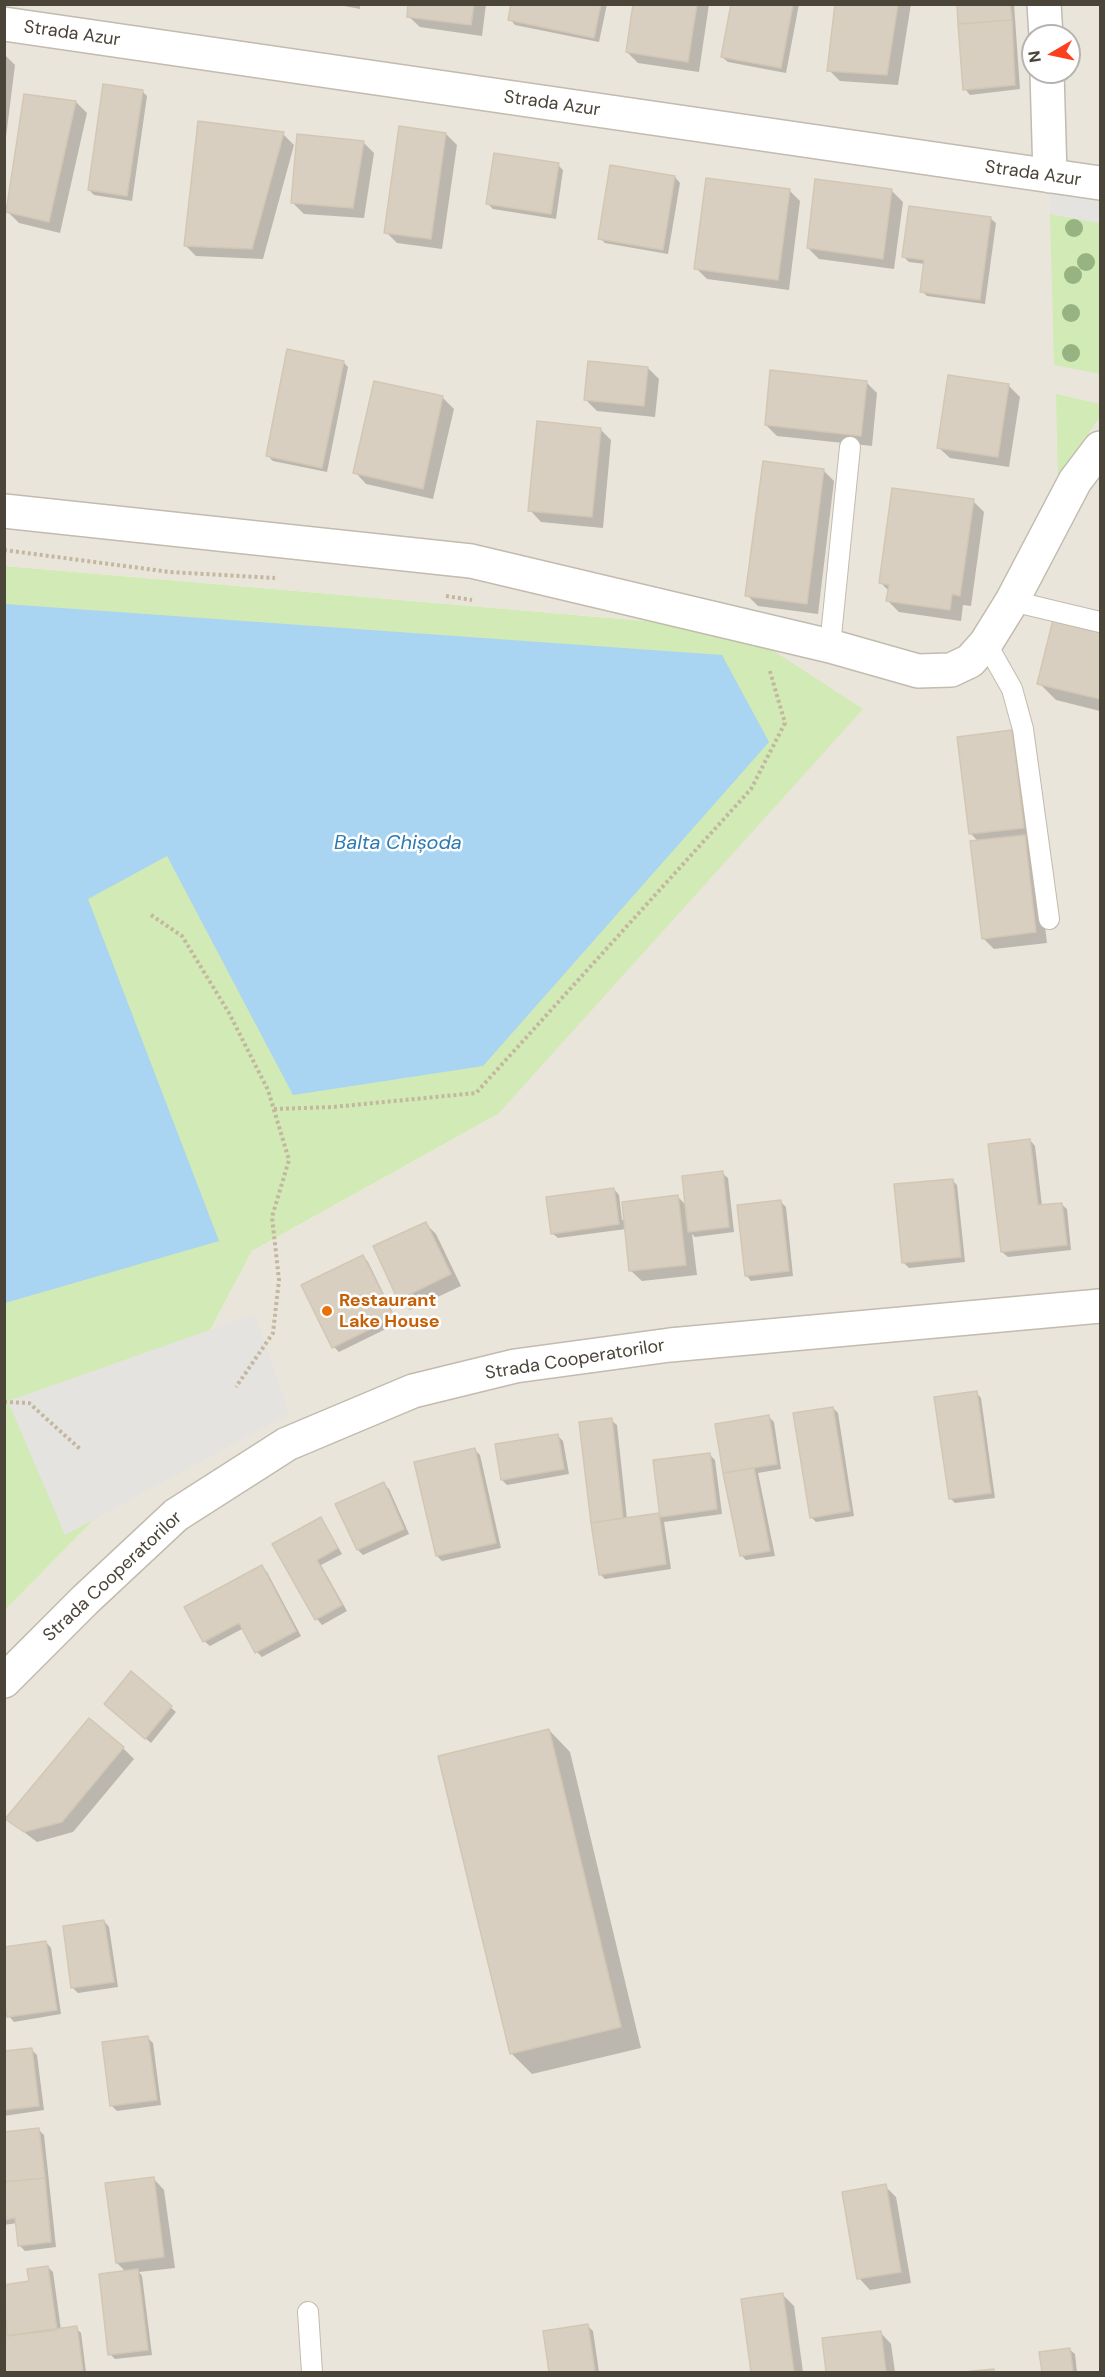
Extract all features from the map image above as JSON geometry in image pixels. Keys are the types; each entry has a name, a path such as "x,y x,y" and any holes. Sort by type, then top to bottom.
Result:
{"street":[{"path":"1044,4 1045,24"},
{"name":"Strada Azur","path":"4,24 1101,183"},
{"path":"1047,84 1050,176"},
{"path":"4,511 471,561 830,646 918,671 951,670 970,661 986,643 1012,601 1075,482 1101,448"},
{"name":"Strada Cooperatorilor","path":"4,1681 85,1600 176,1515 287,1444 413,1391 515,1366 670,1345 1101,1306"}],"lane":[{"path":"830,646 850,447"},
{"path":"1012,601 1101,622"},
{"path":"986,643 1012,689 1023,729 1050,919"},
{"path":"308,2312 312,2373"}],"path":[{"path":"4,550 170,572 286,578"},
{"path":"436,595 482,601"},
{"path":"274,1109 333,1107 476,1093 751,789 785,723 766,660"},
{"path":"151,915 182,936 229,1013 268,1090 289,1160 272,1217 279,1280 273,1332 236,1387"},
{"path":"4,1402 29,1403 80,1449"}],"shaded area":[{"path":"5,5 1100,5 1100,2372 5,2372 5,1610 128,1485 252,1251 498,1114 668,623 5,566"},
{"path":"1049,184 1100,192 1100,223 1050,214"},
{"path":"255,1314 289,1414 65,1535 8,1401"}],"green space":[{"path":"1050,214 1100,223 1100,374 1054,365"},
{"path":"1056,394 1100,404 1100,417 1058,477"},
{"name":"Balta Chișoda","path":"5,566 668,623 772,650 863,709 498,1114 252,1251 128,1485 5,1610"}],"water":[{"name":"Balta Chișoda","path":"5,604 722,655 769,742 483,1066 293,1095 167,856 88,899 219,1241 5,1303"}],"building":[{"path":"408,4 474,4 471,25 407,17"},
{"path":"511,4 601,4 594,38 508,20"},
{"path":"633,4 697,4 688,62 626,52"},
{"path":"731,4 793,4 781,68 721,57"},
{"path":"835,4 898,4 887,75 827,71"},
{"path":"957,4 1010,4 1012,20 958,24"},
{"path":"1012,20 1015,85 963,90 958,24"},
{"path":"103,84 143,90 127,196 88,190"},
{"path":"24,94 76,101 49,222 6,212"},
{"path":"198,121 284,132 252,249 184,246"},
{"path":"399,126 446,133 431,239 384,233"},
{"path":"297,134 364,141 353,208 291,203"},
{"path":"494,153 559,163 551,214 486,204"},
{"path":"610,165 675,176 663,250 598,239"},
{"path":"706,178 790,189 778,280 694,269"},
{"path":"815,179 892,189 883,259 807,248"},
{"path":"909,206 991,217 980,300 920,292 924,260 902,257"},
{"path":"287,349 344,361 322,468 266,456"},
{"path":"588,361 648,367 644,406 584,400"},
{"path":"770,370 867,381 861,436 765,425"},
{"path":"948,375 1009,384 998,457 937,448"},
{"path":"374,381 443,396 423,489 353,473"},
{"path":"537,421 601,428 592,517 528,511"},
{"path":"763,461 824,469 807,604 745,596"},
{"path":"892,488 974,499 960,596 952,594 950,610 886,601 889,585 879,583"},
{"path":"1053,620 1100,632 1100,699 1037,684"},
{"path":"1012,730 1024,828 969,834 957,737"},
{"path":"1025,835 1036,932 982,939 970,841"},
{"path":"1030,1139 1038,1205 1062,1203 1067,1245 1001,1252 988,1144"},
{"path":"723,1171 729,1227 688,1232 682,1176"},
{"path":"953,1179 961,1257 902,1263 894,1184"},
{"path":"614,1188 619,1224 551,1234 546,1197"},
{"path":"678,1195 686,1265 629,1271 622,1202"},
{"path":"781,1200 789,1271 745,1276 737,1205"},
{"path":"426,1222 451,1274 398,1300 373,1246"},
{"path":"363,1255 394,1317 332,1348 301,1285"},
{"path":"977,1391 991,1493 949,1499 934,1397"},
{"path":"833,1407 850,1511 810,1518 793,1413"},
{"path":"769,1415 777,1464 723,1473 715,1424"},
{"path":"612,1418 623,1518 591,1523 579,1422"},
{"path":"558,1434 564,1469 501,1480 495,1444"},
{"path":"475,1448 496,1543 436,1556 414,1462"},
{"path":"710,1453 717,1509 660,1517 653,1460"},
{"path":"754,1468 770,1551 740,1556 723,1473"},
{"path":"384,1482 404,1529 357,1550 335,1504"},
{"path":"659,1513 666,1564 599,1575 591,1523"},
{"path":"321,1517 338,1548 317,1560 342,1605 315,1620 272,1544"},
{"path":"262,1565 296,1631 255,1653 239,1623 203,1642 184,1607"},
{"path":"131,1671 172,1706 145,1739 104,1704"},
{"path":"89,1718 124,1747 62,1822 24,1832 5,1819"},
{"path":"549,1729 621,2027 510,2054 438,1756"},
{"path":"104,1920 114,1982 71,1988 63,1926"},
{"path":"46,1941 57,2010 7,2017 4,1999 4,1947"},
{"path":"148,2036 157,2100 110,2106 102,2042"},
{"path":"32,2048 39,2106 4,2110 4,2051"},
{"path":"39,2128 45,2178 4,2182 4,2132"},
{"path":"154,2177 164,2257 116,2263 105,2183"},
{"path":"45,2178 51,2242 18,2246 15,2218 4,2220 4,2182"},
{"path":"886,2184 901,2272 857,2279 842,2192"},
{"path":"48,2266 57,2330 7,2336 4,2285 29,2281 27,2269"},
{"path":"138,2269 148,2350 108,2355 99,2274"},
{"path":"783,2293 794,2372 751,2372 741,2299"},
{"path":"588,2324 595,2372 549,2372 543,2331"},
{"path":"77,2326 83,2372 5,2372 4,2336"},
{"path":"881,2331 886,2372 826,2372 822,2338"},
{"path":"1070,2348 1073,2372 1042,2372 1039,2352"},
{"path":"994,2369 994,2372 963,2372"}],"place":[{"name":"Restaurant Lake House","path":"327,1311"}]}
